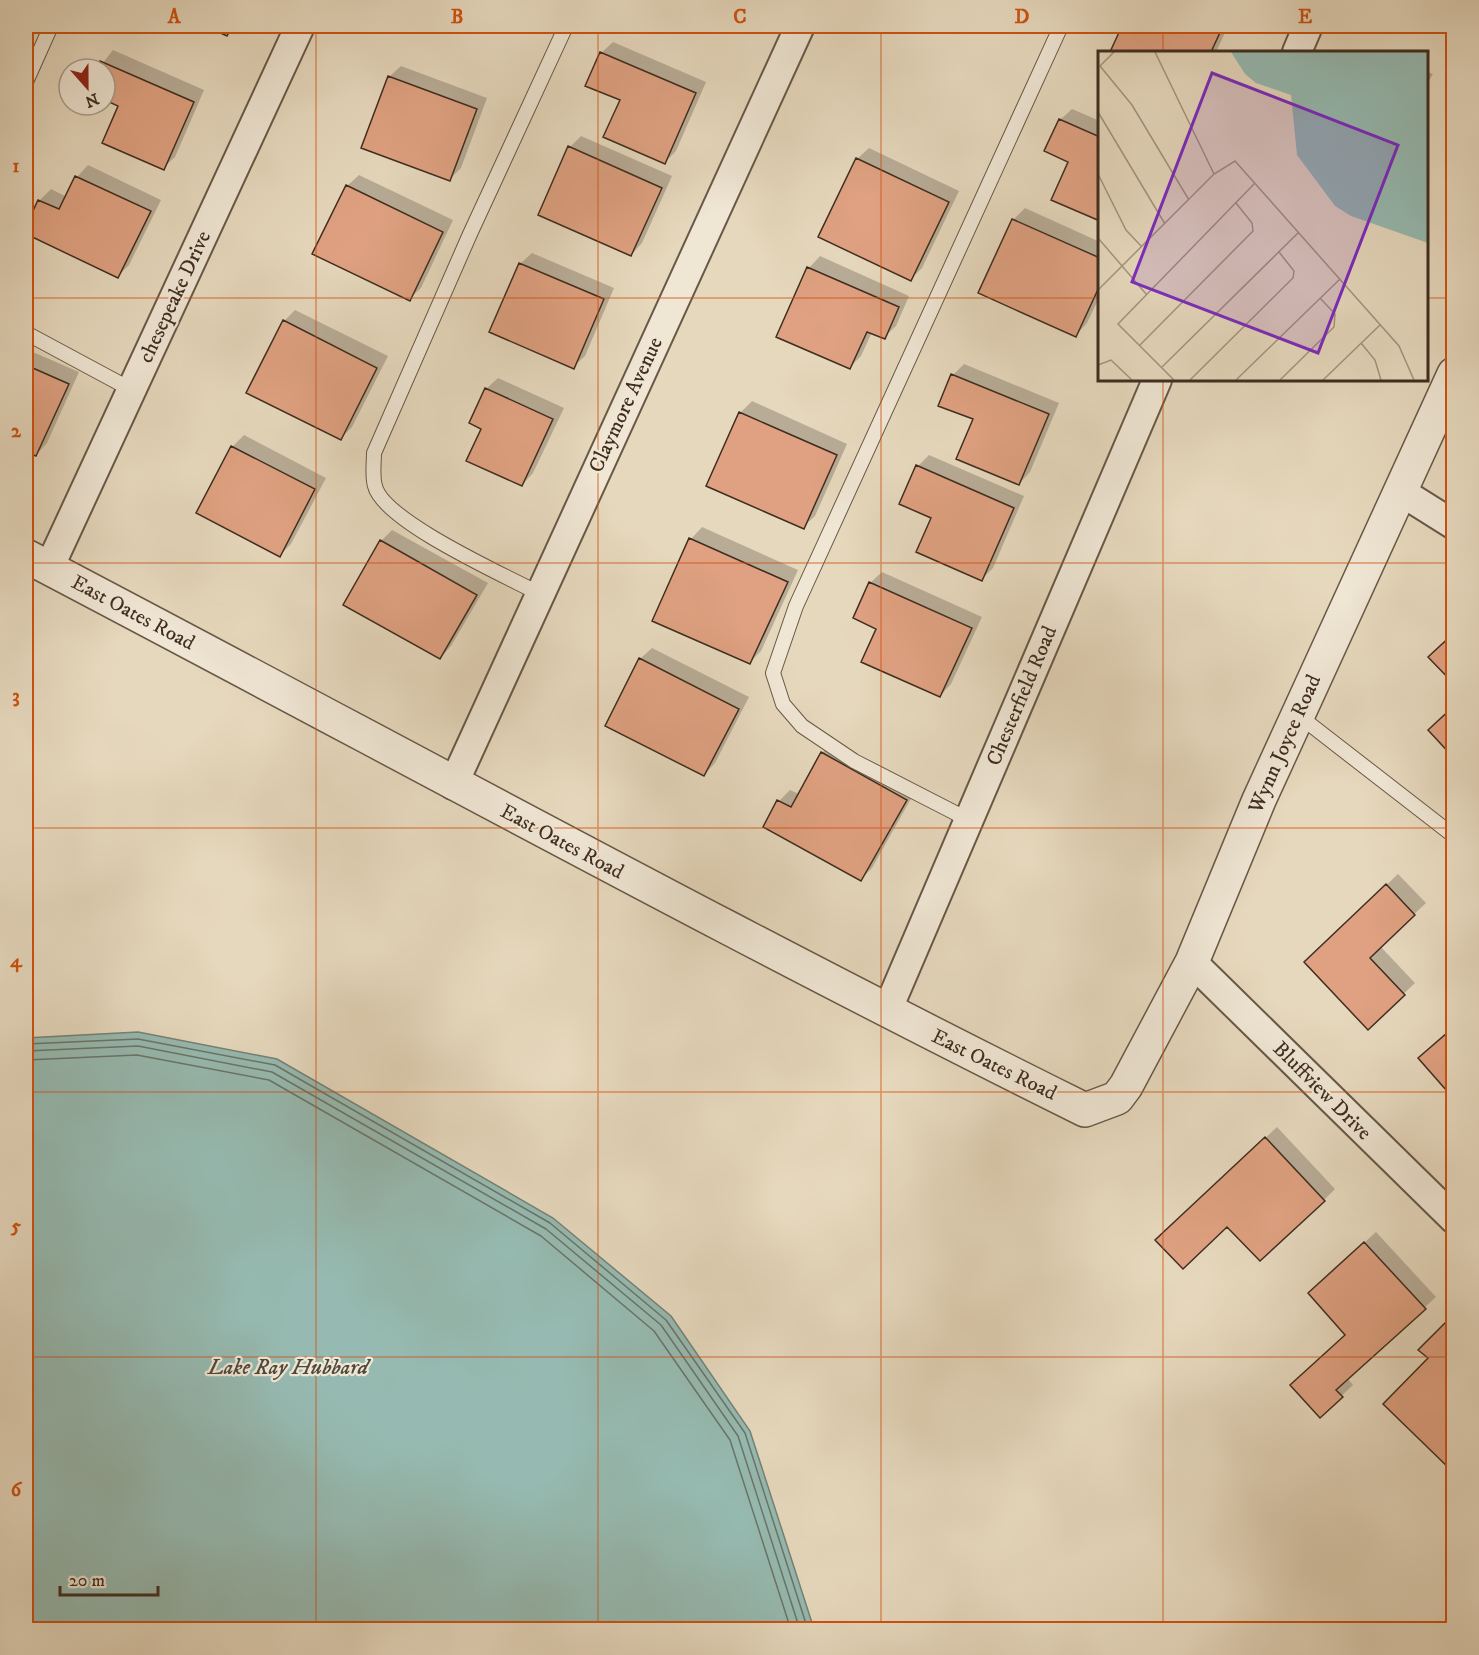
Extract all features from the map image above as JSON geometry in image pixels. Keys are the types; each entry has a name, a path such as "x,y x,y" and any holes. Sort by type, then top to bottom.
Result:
{"street":[{"name":"chesepeake Drive","path":"37,562 132,390 300,26"},
{"name":"Claymore Avenue","path":"453,785 800,26"},
{"path":"1297,51 1308,26"},
{"name":"Wynn Joyce Road","path":"1105,1104 1117,1098 1126,1086 1192,962 1259,800 1454,374"},
{"name":"Chesterfield Road","path":"887,1011 1157,381"},
{"path":"1400,491 1454,525"},
{"name":"East Oates Road","path":"37,562 453,785 887,1011 1085,1110 1105,1104"},
{"name":"Bluffview Drive","path":"1192,962 1454,1219"}],"lane":[{"path":"26,82 51,26"},
{"path":"540,594 429,536 387,505 375,487 374,453 470,234 566,26"},
{"path":"969,820 854,760 801,726 783,704 773,673 796,606 1061,26"},
{"path":"26,333 132,390"},
{"path":"1298,715 1454,836"}],"water":[{"name":"Lake Ray Hubbard","path":"138,1032 277,1059 553,1218 671,1316 750,1431 814,1629 26,1629 26,1038"}],"building":[{"path":"205,26 232,26 227,36"},
{"path":"1122,26 1223,26 1211,51 1110,51"},
{"path":"600,52 696,93 665,164 603,137 620,100 585,86"},
{"path":"117,68 194,102 164,170 102,143 113,117 117,117"},
{"path":"388,76 477,109 450,181 361,148"},
{"path":"1059,119 1098,136 1098,220 1051,200 1068,162 1044,151"},
{"path":"568,146 662,188 631,256 538,215"},
{"path":"856,158 949,202 911,281 818,237"},
{"path":"75,176 151,211 118,278 26,234 26,226 38,200 59,209"},
{"path":"346,185 443,232 410,301 312,254"},
{"path":"1012,219 1098,257 1098,289 1076,337 978,293"},
{"path":"519,263 604,299 574,369 489,332"},
{"path":"807,267 899,307 885,339 867,332 850,369 776,337"},
{"path":"283,320 377,368 341,440 246,393"},
{"path":"26,365 69,384 36,456 26,452"},
{"path":"951,374 1049,414 1019,485 956,459 973,419 938,406"},
{"path":"485,388 553,419 522,486 466,461 481,429 469,423"},
{"path":"739,412 837,455 804,529 706,486"},
{"path":"231,446 315,489 280,557 196,513"},
{"path":"916,465 1014,508 982,581 916,552 931,518 899,504"},
{"path":"689,538 788,582 750,664 652,621"},
{"path":"380,540 477,595 440,659 343,605"},
{"path":"869,582 972,628 940,697 861,662 876,629 853,618"},
{"path":"1454,633 1454,684 1428,657"},
{"path":"639,658 739,709 704,776 605,726"},
{"path":"1454,706 1454,757 1453,757 1428,730"},
{"path":"821,752 907,800 861,881 763,827 777,800 791,807"},
{"path":"1386,884 1415,915 1370,958 1405,995 1368,1030 1304,962"},
{"path":"1454,1027 1454,1099 1418,1058"},
{"path":"1265,1137 1325,1201 1260,1261 1227,1227 1183,1269 1155,1240"},
{"path":"1364,1242 1426,1309 1336,1390 1343,1397 1320,1418 1290,1385 1345,1335 1308,1293"},
{"path":"1454,1314 1454,1473 1383,1404 1428,1358 1418,1350"}]}
